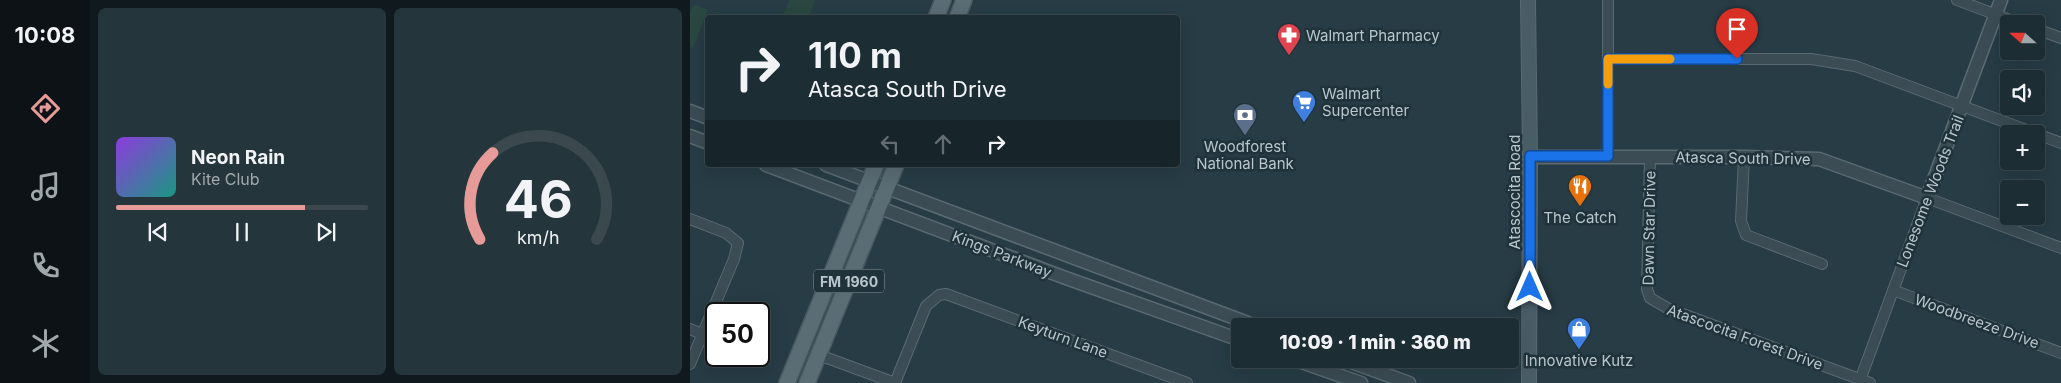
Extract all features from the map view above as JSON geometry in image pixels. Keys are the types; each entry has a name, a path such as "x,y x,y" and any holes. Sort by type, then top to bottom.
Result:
{"main road":[{"path":"937,15 943,0"},
{"path":"958,15 964,0"},
{"name":"Atascocita Road","path":"1528,0 1530,156 1529,383"},
{"name":"FM 1960","path":"787,383 875,167"},
{"name":"FM 1960","path":"807,383 895,167"}],"street":[{"path":"1608,0 1608,156"},
{"path":"1957,0 2000,16"},
{"name":"Lonesome Woods Trail","path":"1859,381 2001,0"},
{"path":"2045,32 2061,38"},
{"path":"1608,59 1828,60 1855,66 2061,142"},
{"path":"690,111 705,117"},
{"path":"690,136 705,142"},
{"name":"Atasca South Drive","path":"1530,156 1819,159 2061,248"},
{"name":"Dawn Star Drive","path":"1650,157 1647,289 1650,298"},
{"path":"1744,157 1741,221 1746,235 1822,264"},
{"name":"Kings Parkway","path":"771,167 1063,277 1231,337"},
{"name":"Kings Parkway","path":"831,167 1235,318"},
{"path":"690,219 726,233 738,242 734,259 690,364"},
{"name":"Woodbreeze Drive","path":"1893,290 2061,353"},
{"name":"Keyturn Lane","path":"895,383 926,306 939,295 946,294 1187,383"},
{"name":"Atascocita Forest Drive","path":"1650,298 1669,309 1859,381 1870,383"},
{"path":"690,330 702,334"},
{"path":"819,355 895,383"},
{"path":"1316,368 1353,382"},
{"path":"1350,368 1353,382"},
{"path":"1367,368 1409,383"}],"green space":[{"path":"789,0 815,1 810,15 783,15"},
{"path":"694,4 708,10 693,48 690,47 690,13"}],"slow traffic":[{"path":"1608,84 1608,59 1670,59"}],"place":[{"name":"Walmart Pharmacy","path":"1289,56"},
{"name":"Walmart Supercenter","path":"1304,123"},
{"name":"Woodforest National Bank","path":"1245,136"},
{"name":"The Catch","path":"1580,207"},
{"name":"Innovative Kutz","path":"1579,350"}],"route":[{"path":"1530,287 1530,156 1608,156 1608,59 1737,59"}]}
